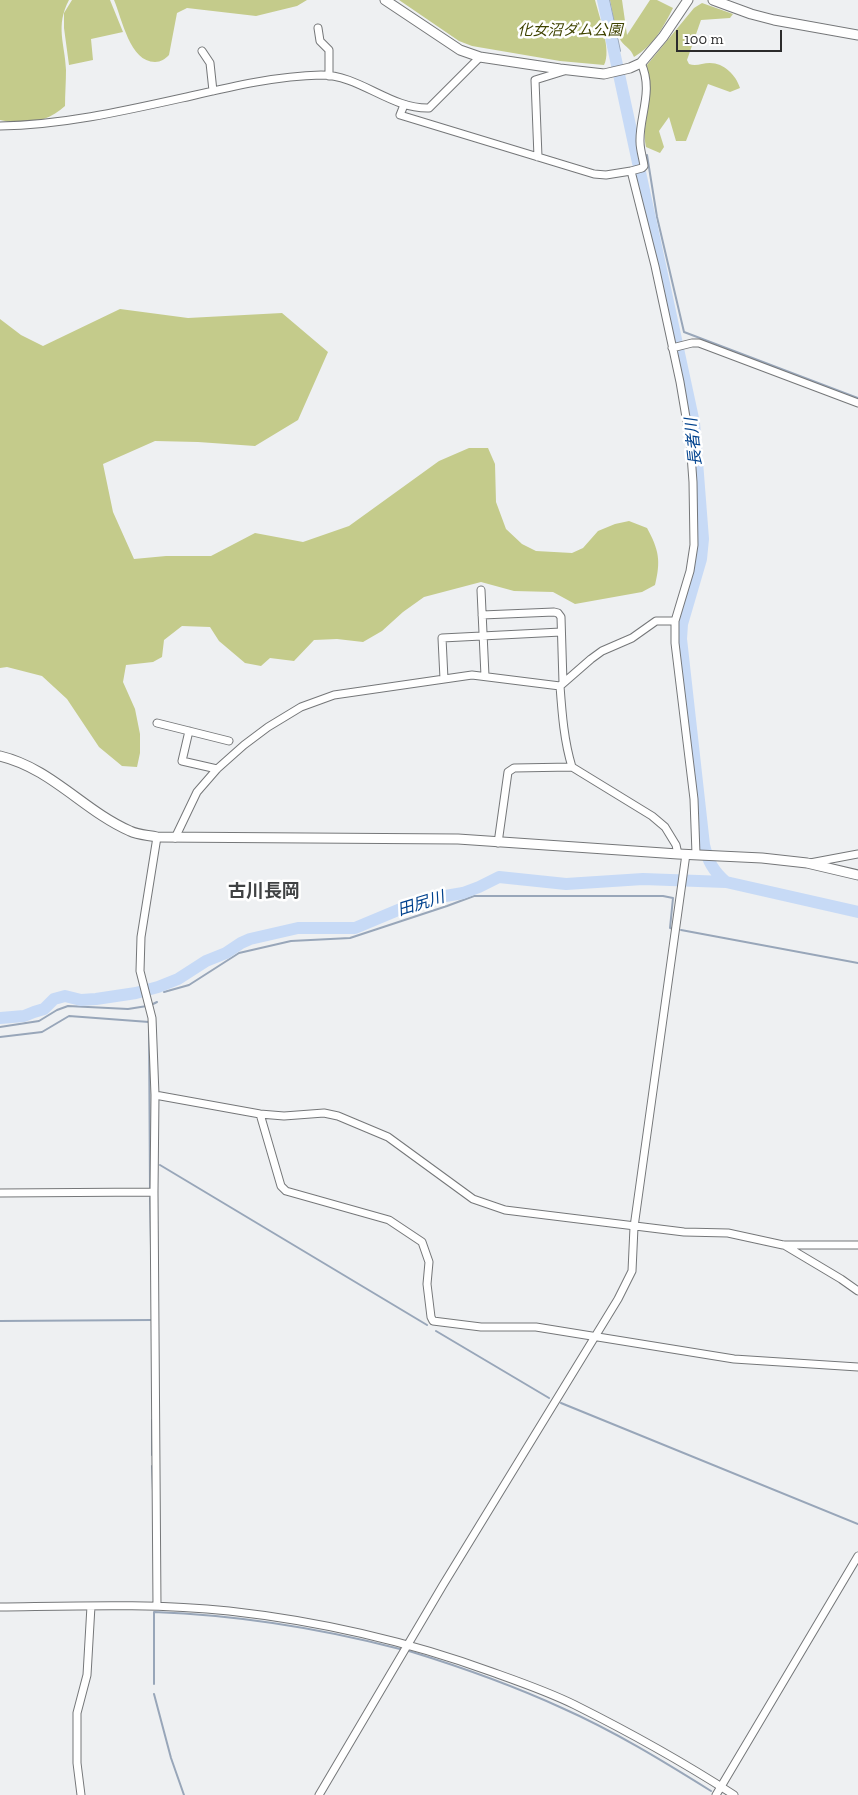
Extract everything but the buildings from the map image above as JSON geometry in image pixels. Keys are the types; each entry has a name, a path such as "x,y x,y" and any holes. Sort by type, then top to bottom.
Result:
{"street":[{"path":"385,0 460,50 480,57 604,74 630,68 641,63 663,38 688,0"},
{"path":"713,0 750,14 774,20 858,35"},
{"path":"318,28 320,41 329,50 329,76"},
{"path":"202,51 210,63 213,91"},
{"path":"0,126 35,125 144,106 269,79 329,76 339,77 404,105 429,108 480,57"},
{"path":"404,105 400,115 600,175 636,170 644,166 640,142 646,83 645,72 641,63"},
{"path":"538,157 536,80 567,70"},
{"path":"319,1795 594,1335 618,1299 632,1271 634,1227 684,872 690,854 694,799 676,651 675,621 693,559 695,537 690,441 680,382 677,347 636,170"},
{"path":"677,347 699,343 858,404"},
{"path":"481,590 485,676"},
{"path":"482,615 554,612 558,613 561,617 562,717 572,767"},
{"path":"175,838 197,792 217,769 268,727 301,707 334,695 472,675 562,684 596,655 632,638 656,621 675,621"},
{"path":"444,679 442,638 561,632"},
{"path":"157,723 229,741"},
{"path":"189,731 182,761 217,769"},
{"path":"0,756 28,766 54,780 116,824 132,832 157,837 419,838 498,842 762,858 807,863 858,875"},
{"path":"498,842 508,772 514,768 572,767 652,816 665,827 676,845 690,854"},
{"path":"157,837 141,937 140,971 152,1018 155,1095 157,1606"},
{"path":"807,863 858,854"},
{"path":"155,1095 260,1114 284,1116 324,1113 338,1116 379,1132 396,1142 480,1203 505,1210 634,1227 684,1232 728,1233 783,1245 858,1244"},
{"path":"260,1114 281,1186 286,1191 389,1220 422,1242 429,1262 427,1284 433,1321 481,1327 536,1327 734,1359 858,1367"},
{"path":"0,1193 154,1192"},
{"path":"783,1245 858,1291"},
{"path":"716,1795 858,1556"},
{"path":"81,1795 76,1763 77,1714 87,1675 91,1606"},
{"path":"0,1607 157,1606 227,1611 331,1626 460,1660 574,1704 642,1740 734,1795"}],"green space":[{"path":"0,0 69,0 62,18 66,70 65,106 58,112 43,119 26,122 0,120"},
{"path":"72,0 110,0 123,32 91,39 93,60 69,65 64,13"},
{"path":"114,0 307,0 297,6 256,16 187,8 177,13 169,55 163,60 155,62 146,60 133,47"},
{"name":"化女沼ダム公園","path":"399,0 595,0 606,42 606,59 604,65 560,61 472,46 459,41"},
{"path":"610,0 622,0 627,35 650,0 657,0 673,8 652,42 634,57 619,37 615,27"},
{"path":"702,3 733,14 730,18 701,20 687,60 692,65 710,63 725,67 736,79 740,88 730,92 708,84 686,141 676,141 669,117 659,131 664,147 660,153 646,147 645,142 649,97 647,65 694,8"},
{"path":"120,309 188,318 282,313 328,352 298,420 255,446 155,441 103,464 113,512 134,559 166,556 211,556 255,533 303,542 349,526 439,461 469,448 488,448 495,464 496,502 506,529 522,544 536,551 572,553 583,548 598,531 629,521 647,528 654,543 658,556 655,585 642,592 575,604 553,592 514,591 481,582 424,597 403,612 382,631 363,642 337,639 314,640 294,661 270,658 261,666 245,663 219,641 210,627 182,626 164,640 162,657 153,662 126,665 123,682 135,709 140,734 140,753 137,767 122,766 99,747 67,699 42,676 7,667 0,668 0,319 21,335 43,346"}],"waterway":[{"name":"長者川","path":"603,0 694,423 703,539 701,559 682,624 681,639 704,845 712,865 726,882"},
{"path":"609,0 620,51"},
{"path":"647,155 657,217 684,332 858,398"},
{"name":"田尻川","path":"0,1018 24,1016 44,1009 54,999 65,996 81,1000 96,999 136,993 158,987 178,979 206,961 226,953 250,939 298,928 355,928 422,900 463,893 499,877 566,884 643,879 726,882 858,912"},
{"path":"164,992 189,985 239,953 291,941 350,938 474,896 663,896 673,898 670,928 674,929"},
{"path":"681,930 858,963"},
{"path":"153,1004 157,1002"},
{"path":"0,1027 39,1021 57,1010 68,1006 128,1009 147,1006"},
{"path":"0,1037 42,1032 69,1016 149,1022"},
{"path":"149,1026 150,1189"},
{"path":"160,1165 427,1325"},
{"path":"150,1198 151,1248"},
{"path":"0,1321 152,1320"},
{"path":"436,1331 549,1398"},
{"path":"561,1403 858,1524"},
{"path":"152,1420 152,1455"},
{"path":"152,1466 153,1491"},
{"path":"154,1684 154,1612 247,1619 309,1629 400,1649"},
{"path":"409,1651 505,1684 581,1717 638,1747 711,1791"},
{"path":"154,1694 171,1758 184,1795"}],"district":[{"name":"古川長岡","path":"264,892"}]}
